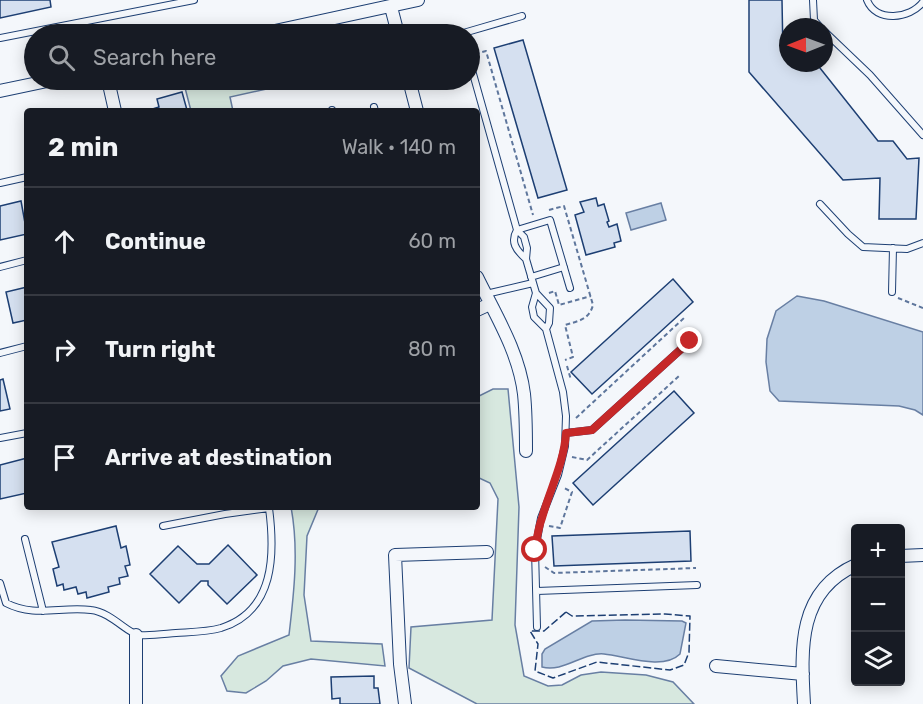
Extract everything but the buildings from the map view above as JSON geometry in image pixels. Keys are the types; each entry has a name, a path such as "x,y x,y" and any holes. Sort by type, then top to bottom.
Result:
{"street":[{"path":"309,24 418,0"},
{"path":"391,7 395,24"},
{"path":"0,91 24,86"},
{"path":"110,90 114,108"},
{"path":"412,90 416,108"},
{"path":"480,283 506,332 520,375 524,394 526,451"},
{"path":"480,307 488,299"},
{"path":"405,704 400,664 395,555 487,552"},
{"path":"905,556 923,555"},
{"path":"804,704 806,624 811,608 831,581 851,568"},
{"path":"136,635 136,704"},
{"path":"716,666 803,675"}],"lane":[{"path":"71,24 194,0"},
{"path":"813,0 814,18"},
{"path":"867,0 870,8 883,15 907,14 922,4"},
{"path":"480,28 522,16"},
{"path":"0,38 24,33"},
{"path":"833,40 870,75 923,135"},
{"path":"478,90 517,230 524,237 527,248 526,260 536,293 550,308 549,323 546,329"},
{"path":"0,183 24,178"},
{"path":"820,204 862,247 907,249 923,243"},
{"path":"526,260 518,252 514,243 513,237 517,230 550,220 570,288"},
{"path":"892,248 892,292"},
{"path":"0,267 24,262"},
{"path":"488,299 564,267"},
{"path":"536,293 532,308 534,318 546,329 563,392 566,416 565,446 558,475 541,519 535,550 537,627"},
{"path":"566,433 592,430 690,341"},
{"path":"0,353 24,347"},
{"path":"0,438 24,434"},
{"path":"163,526 254,510"},
{"path":"0,583 6,603 19,610 93,610 111,616 136,635 205,632 224,627 247,614 257,602 268,581 273,556 269,510"},
{"path":"25,539 43,611"},
{"path":"537,591 697,585"}],"path":[{"path":"480,53 486,51 533,214 524,217"},
{"path":"544,212 564,206 593,305 589,316 565,325 573,357 565,360 571,382"},
{"path":"546,294 555,291 559,305 591,296"},
{"path":"892,292 895,297 923,308"},
{"path":"576,418 684,318"},
{"path":"572,457 587,460 679,376"},
{"path":"575,408 576,425"},
{"path":"547,536 549,525 560,528 572,492 564,489"},
{"path":"543,566 554,573 696,568"}],"shaded area":[{"path":"186,90 262,90 230,97 232,108 190,108"},
{"path":"493,389 508,389 519,507 515,625 524,676 548,686 562,685 581,675 601,672 646,675 673,682 694,704 477,704 409,668 411,627 492,620 498,499 490,483 480,478 480,396"},
{"path":"291,510 318,510 307,536 304,595 311,641 382,644 385,666 311,659 283,666 266,681 246,693 227,691 221,676 238,656 289,635 294,587"}],"water":[{"path":"661,203 666,220 631,230 626,213"},
{"path":"797,296 824,301 923,332 923,415 915,410 899,406 779,401 770,391 766,362 767,339 776,311"},
{"path":"592,621 682,621 686,623 680,654 673,659 654,662 596,654 558,667 542,667 542,654 545,649"}],"fence":[{"path":"566,612 572,616 665,614 690,616 689,652 684,665 670,670 597,662 553,678 535,671 538,644 530,631 544,631 566,612"}],"route":[{"path":"535,550 541,519 558,475 566,433 592,430 690,341"}]}
